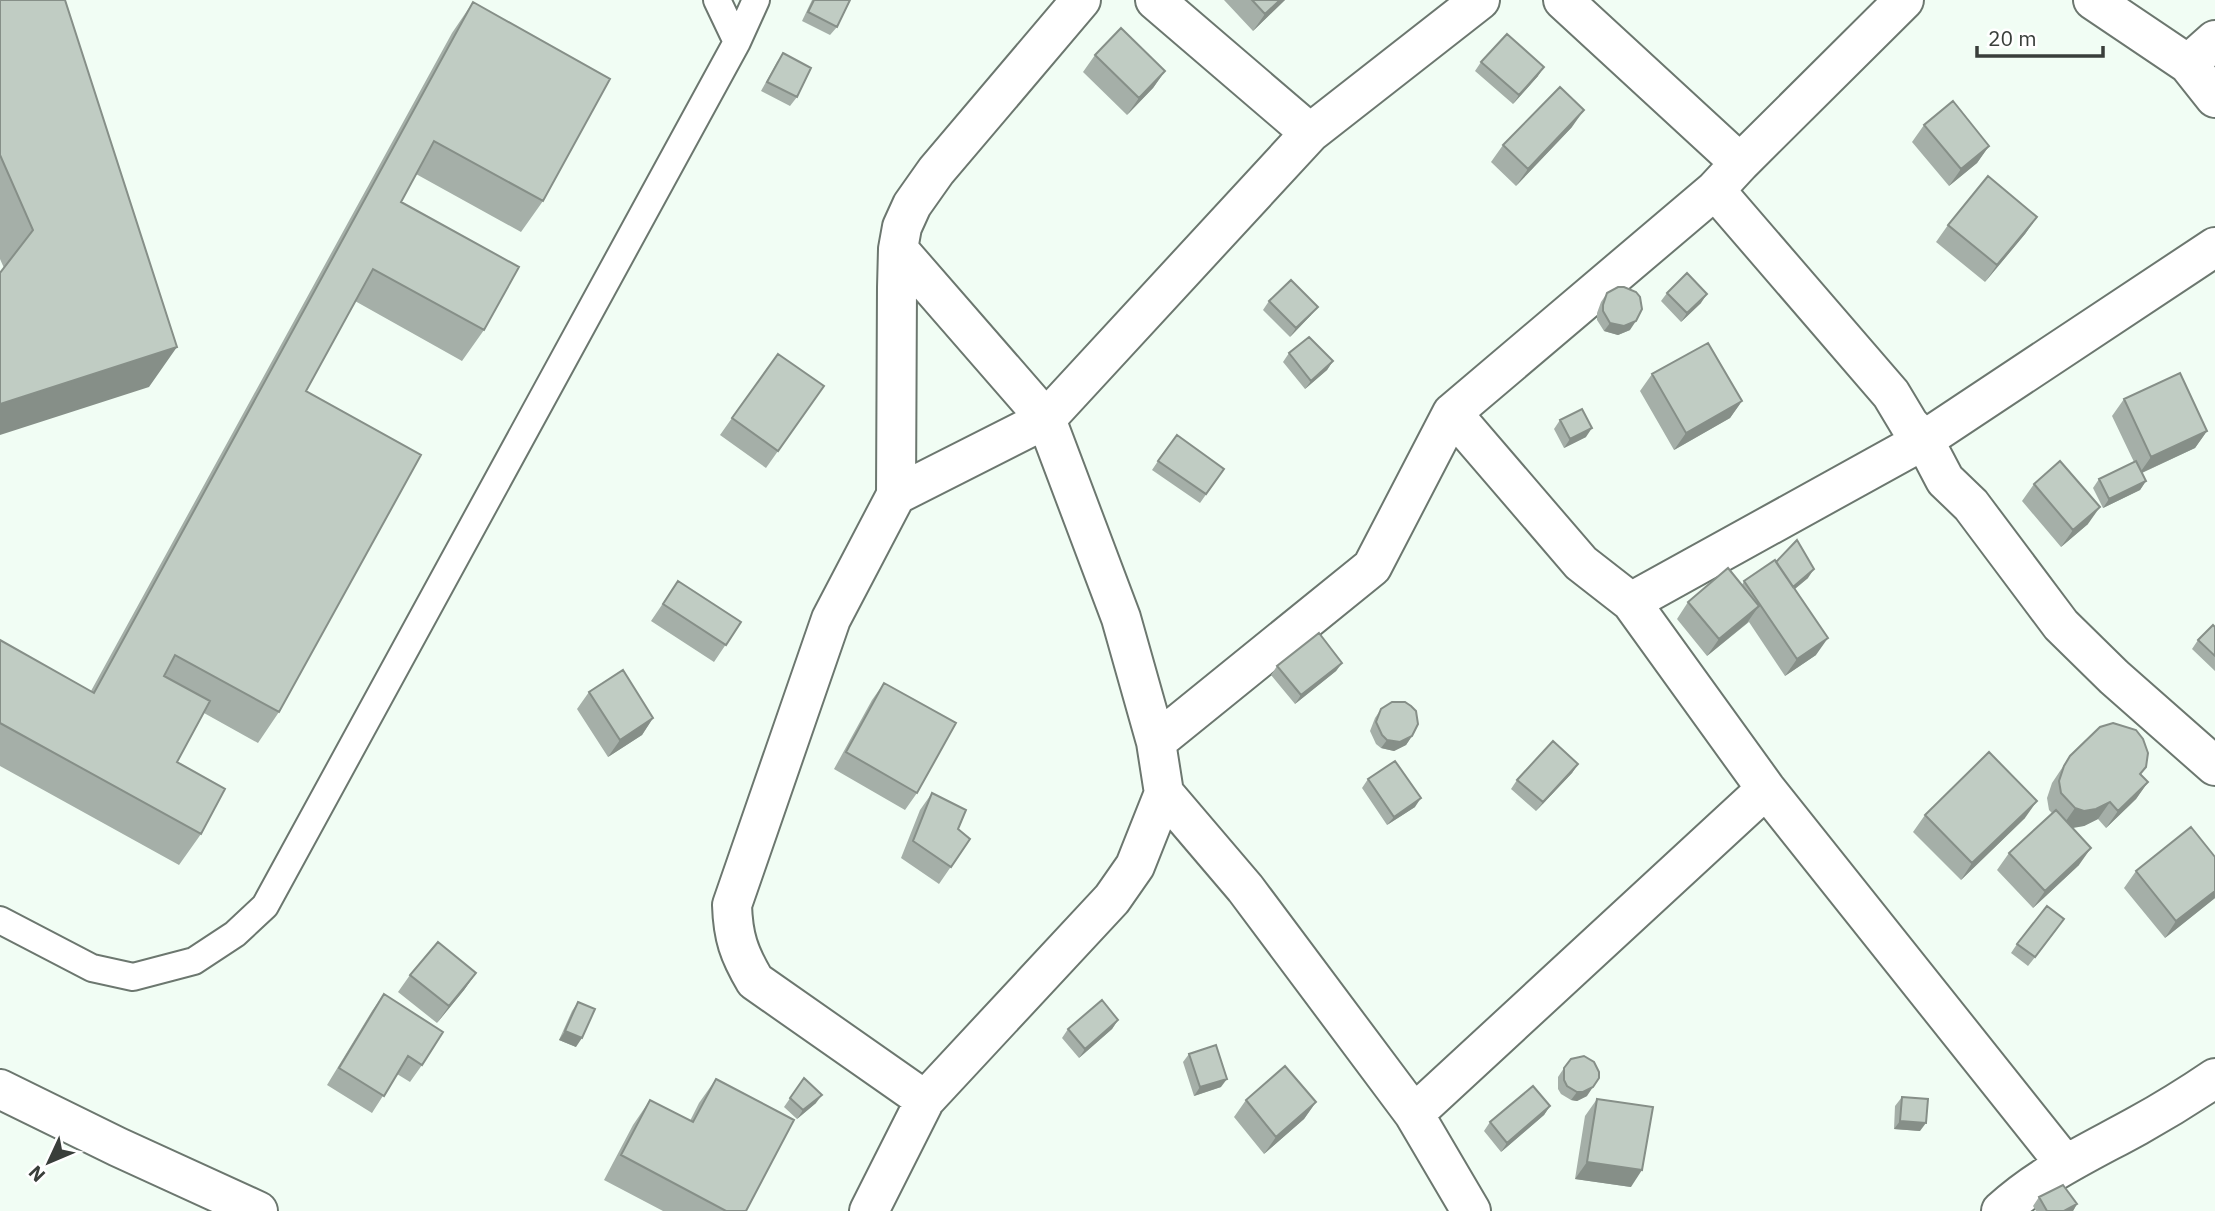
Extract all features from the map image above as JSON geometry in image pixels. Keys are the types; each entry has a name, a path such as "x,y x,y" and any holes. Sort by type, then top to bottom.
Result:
{"street":[{"path":"925,1100 755,981 741,957 733,932 732,905 831,619 896,495 898,249 902,227 912,205 936,171 1081,0"},
{"path":"1155,0 1310,133"},
{"path":"896,495 1046,419 1310,133 1480,0"},
{"path":"1563,0 1728,176 1891,394 1909,424 1924,440 1945,480 1971,505 2061,625 2114,677 2215,766"},
{"path":"1156,742 1372,567 1452,413 1728,176 1905,0"},
{"path":"2092,0 2202,52 2215,98"},
{"path":"869,1211 925,1100 1112,899 1135,866 1164,793 1156,742 1121,618 1046,419 898,249"},
{"path":"1631,602 1924,440 2214,250"},
{"path":"1452,413 1581,563 1631,602 1766,789 2065,1164"},
{"path":"1414,1114 1766,789"},
{"path":"1164,793 1245,888 1414,1114 1471,1211"},
{"path":"2001,1211 2012,1200 2065,1164 2147,1120 2215,1078"},
{"path":"0,1089 258,1211"}],"lane":[{"path":"717,0 737,42"},
{"path":"0,920 92,968 133,977 194,961 235,934 265,906 737,42 755,0"}],"building":[{"path":"0,0 65,0 177,347 0,404 0,273 33,230 0,155"},
{"path":"814,0 850,0 837,27 808,12"},
{"path":"1252,0 1280,0 1265,14"},
{"path":"473,2 610,79 543,201 434,141 401,202 519,267 484,330 373,269 306,391 421,455 279,712 175,655 164,676 210,701 177,762 225,789 201,834 0,723 0,640 94,693"},
{"path":"1121,28 1165,71 1139,98 1095,55"},
{"path":"1507,34 1544,67 1519,95 1481,62"},
{"path":"783,53 811,68 797,97 767,82"},
{"path":"1560,87 1584,110 1528,169 1503,145"},
{"path":"1953,101 1989,146 1961,169 1924,125"},
{"path":"1988,176 2037,217 1997,265 1948,225"},
{"path":"1687,273 1707,294 1687,313 1667,293"},
{"path":"1291,280 1318,307 1296,328 1269,301"},
{"path":"1618,287 1636,292 1640,297 1642,309 1636,321 1624,326 1610,323 1603,311 1607,293"},
{"path":"1309,337 1333,361 1311,381 1289,353"},
{"path":"1708,343 1742,401 1686,433 1652,374"},
{"path":"778,354 824,386 778,451 732,418"},
{"path":"2180,373 2207,431 2151,457 2124,399"},
{"path":"1582,409 1592,428 1570,439 1560,420"},
{"path":"1177,435 1224,469 1206,494 1158,461"},
{"path":"2060,461 2100,507 2073,530 2034,484"},
{"path":"2136,461 2146,481 2109,499 2099,479"},
{"path":"1797,540 1814,569 1793,587 1776,562"},
{"path":"1775,560 1828,638 1797,659 1744,581"},
{"path":"1728,568 1759,606 1719,639 1688,602"},
{"path":"678,581 741,622 726,645 663,604"},
{"path":"2213,625 2215,627 2215,656 2198,640"},
{"path":"1319,633 1342,663 1301,695 1277,666"},
{"path":"623,670 653,718 620,740 589,692"},
{"path":"884,683 956,723 917,793 846,752"},
{"path":"1392,702 1405,702 1416,711 1418,724 1412,736 1400,742 1387,740 1376,722 1381,709"},
{"path":"2113,723 2136,730 2143,739 2148,753 2146,767 2140,774 2148,782 2118,811 2110,802 2096,809 2084,811 2075,808 2061,793 2059,781 2064,766 2070,756 2100,727"},
{"path":"1553,741 1578,764 1543,802 1517,780"},
{"path":"1989,752 2037,801 1972,863 1925,815"},
{"path":"1395,761 1421,798 1394,817 1368,779"},
{"path":"932,793 966,810 958,829 970,839 951,867 913,841"},
{"path":"2056,810 2091,848 2045,891 2009,853"},
{"path":"2191,827 2215,857 2215,891 2176,921 2136,871"},
{"path":"2047,906 2064,919 2035,957 2017,944"},
{"path":"438,942 476,973 449,1006 410,975"},
{"path":"384,994 443,1032 422,1065 408,1056 384,1096 339,1068"},
{"path":"1102,1000 1118,1020 1085,1049 1068,1029"},
{"path":"578,1002 595,1009 582,1038 565,1031"},
{"path":"1216,1045 1227,1079 1200,1087 1189,1054"},
{"path":"1584,1056 1594,1062 1599,1078 1593,1087 1577,1092 1567,1086 1564,1068 1571,1059"},
{"path":"1285,1066 1316,1102 1276,1137 1246,1100"},
{"path":"804,1078 822,1095 803,1110 790,1098"},
{"path":"716,1079 794,1120 746,1211 726,1211 621,1155 650,1100 693,1122"},
{"path":"1533,1086 1550,1106 1507,1143 1490,1122"},
{"path":"1902,1097 1928,1099 1926,1123 1900,1121"},
{"path":"1597,1099 1653,1107 1642,1170 1587,1162"},
{"path":"2063,1185 2077,1204 2064,1211 2047,1211 2039,1197"}]}
